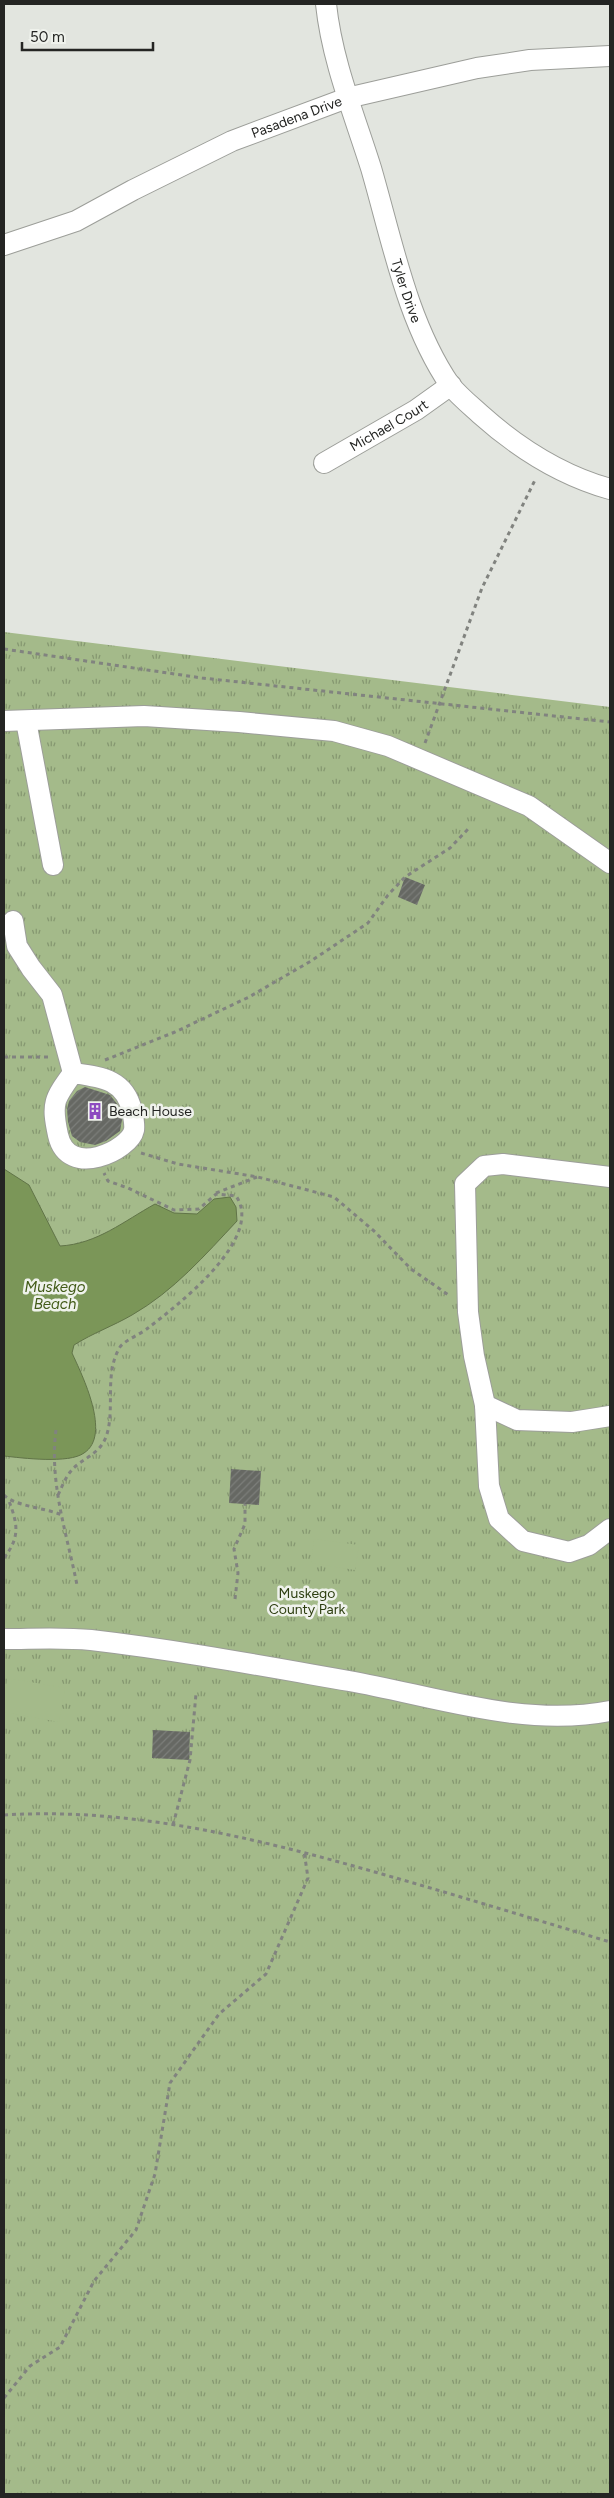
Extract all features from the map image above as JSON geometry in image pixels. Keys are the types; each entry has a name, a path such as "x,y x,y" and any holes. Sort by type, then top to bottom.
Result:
{"street":[{"name":"Tyler Drive","path":"326,4 347,98 361,136 409,296 426,339 451,385 504,435 544,461 592,484 610,488"},
{"name":"Pasadena Drive","path":"4,245 76,221 133,190 232,141 347,98 477,68 530,60 610,56"},
{"name":"Michael Court","path":"324,463 416,410 451,385"},
{"path":"4,721 144,716 334,731 388,746 420,758 529,806 610,863"},
{"path":"26,721 53,865"},
{"path":"13,921 17,946 52,995 71,1064 53,1107 60,1144 66,1153 78,1159 94,1158 128,1140 134,1130 129,1099 118,1085 71,1064"},
{"path":"610,1177 503,1164 484,1166 465,1184 468,1312 474,1356 485,1405 488,1486 499,1519 523,1541 569,1552 589,1545 610,1529"},
{"path":"485,1405 518,1420 572,1422 610,1416"},
{"path":"4,1639 89,1640 126,1645 350,1681 457,1706 539,1715 594,1714 610,1711"}],"path":[{"path":"420,758 438,704 482,588 544,461"},
{"path":"4,649 202,678 610,722"},
{"path":"100,1062 175,1032 249,997 311,961 368,923 388,895 406,877 450,848 469,828"},
{"path":"4,1057 32,1058 71,1064"},
{"path":"119,1146 178,1164 258,1177 334,1197 374,1231 412,1268 468,1312"},
{"path":"94,1158 108,1181 128,1188 174,1210 199,1209 216,1194 258,1177"},
{"path":"58,1495 71,1470 92,1457 107,1436 110,1416 110,1385 120,1347 186,1299 234,1243 243,1218 240,1202 236,1196 216,1194"},
{"path":"56,1430 52,1458 77,1585"},
{"path":"4,1495 9,1500 16,1521 15,1543 4,1558"},
{"path":"9,1500 46,1508 62,1515"},
{"path":"235,1599 238,1573 234,1549 245,1524 245,1504"},
{"path":"172,1824 190,1760 196,1694"},
{"path":"4,1815 48,1812 172,1824 246,1837 304,1852 610,1942"},
{"path":"4,2398 30,2366 60,2347 94,2281 136,2230 155,2174 170,2083 219,2014 266,1974 308,1878 304,1852"}],"green space":[{"name":"Muskego County Park","path":"4,632 610,707 610,2494 4,2494"},
{"path":"314,1539 359,1545 355,1570 311,1563"},
{"path":"7,1678 65,1688 59,1722 4,1712"}],"water":[{"name":"Muskego Beach","path":"4,1169 29,1185 60,1246 86,1241 110,1231 155,1204 174,1213 197,1214 214,1199 230,1197 236,1207 237,1221 175,1284 132,1315 74,1345 72,1353 88,1390 95,1419 95,1433 92,1444 84,1453 77,1456 45,1459 4,1456"}],"building":[{"path":"405,877 425,885 417,905 398,897"},
{"name":"Beach House","path":"85,1087 110,1095 118,1105 122,1120 120,1131 106,1141 95,1145 80,1142 72,1136 68,1122 67,1109 69,1101 77,1091"},
{"path":"231,1469 261,1471 259,1505 229,1503"},
{"path":"153,1730 190,1732 189,1760 152,1758"}],"place":[{"name":"Beach House","path":"95,1111"}]}
